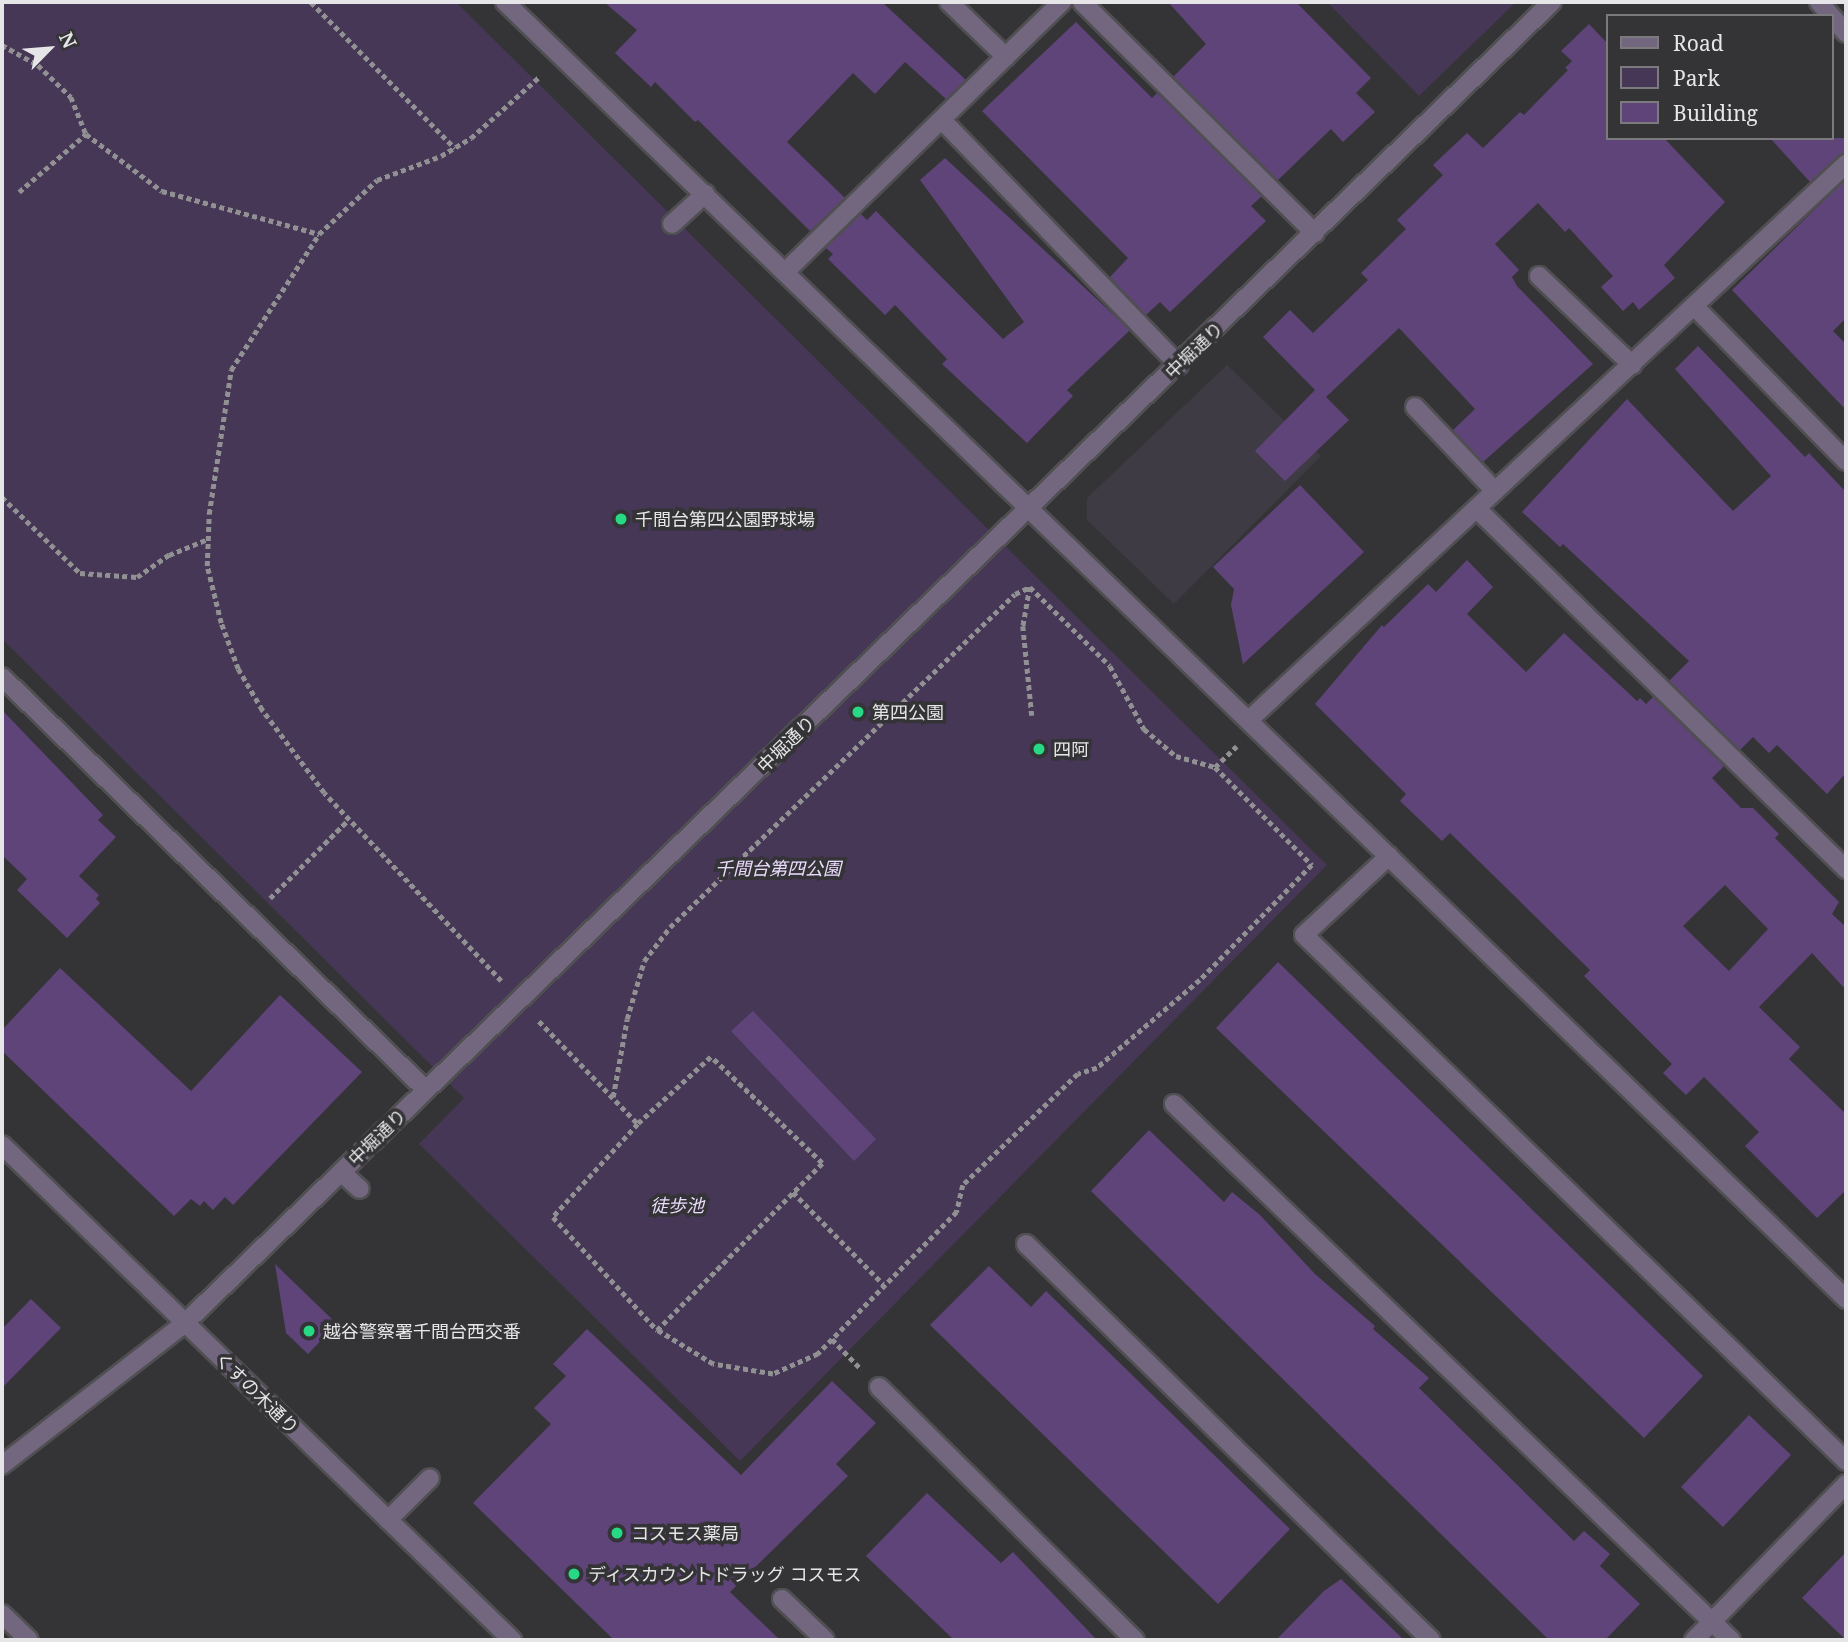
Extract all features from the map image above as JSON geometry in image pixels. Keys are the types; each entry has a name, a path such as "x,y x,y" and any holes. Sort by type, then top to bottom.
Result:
{"street":[{"path":"505,2 1846,1299"},
{"path":"949,2 1006,57"},
{"path":"785,272 1062,2"},
{"path":"1082,2 1315,233"},
{"name":"中堀通り","path":"2,1465 185,1323 1031,509 1552,2"},
{"path":"1834,18 1846,33"},
{"path":"942,120 1179,365"},
{"path":"1249,720 1846,164"},
{"path":"672,224 705,194"},
{"path":"1539,276 1632,365"},
{"path":"1694,306 1846,461"},
{"path":"1415,407 1495,491"},
{"path":"1476,509 1846,869"},
{"path":"2,677 426,1090"},
{"path":"1389,856 1304,935 1846,1461"},
{"path":"1174,1104 1731,1640"},
{"name":"くすの木通り","path":"2,1145 512,1640"},
{"path":"341,1172 360,1189"},
{"path":"1026,1244 1431,1640"},
{"path":"879,1387 1135,1640"},
{"path":"388,1520 430,1478"},
{"path":"1694,1640 1846,1484"},
{"path":"782,1599 825,1640"},
{"path":"2,1614 29,1640"}],"path":[{"path":"311,2 455,148"},
{"path":"2,45 38,65 71,97 86,134 162,191 319,234"},
{"path":"561,56 455,148 377,180 319,234 231,370 208,539 207,566 238,669 290,751 348,820 638,1124"},
{"path":"19,191 86,134"},
{"path":"2,497 80,573 136,577 169,555 208,539"},
{"path":"613,1098 627,1019 644,961 670,927 1015,594 1030,587"},
{"path":"1030,587 1023,626 1032,716"},
{"path":"657,1330 822,1163 711,1057 638,1124 552,1217 657,1330 713,1364 773,1374 803,1364 832,1339 883,1284 957,1212 963,1185 1078,1074 1097,1068 1191,988 1312,865 1214,767 1176,756 1143,729 1110,666 1030,587"},
{"path":"250,918 348,820"},
{"path":"793,1192 883,1284"},
{"path":"832,1339 879,1387"}],"shaded area":[{"path":"1227,365 1321,456 1174,604 1087,520 1087,498"}],"green space":[{"name":"千間台第四公園","path":"2,2 456,2 1327,865 740,1461 419,1144 464,1098 2,639"},
{"path":"1327,2 1516,2 1419,96"}],"building":[{"path":"604,2 882,2 966,80 946,99 905,62 875,94 853,73 787,142 845,198 810,231 698,120 695,122 655,82 651,87 615,53 637,30"},
{"path":"1168,2 1296,2 1371,78 1356,93 1375,112 1343,142 1331,129 1278,180 1173,77 1206,44"},
{"path":"1076,22 1152,98 1157,93 1262,196 1251,206 1266,221 1170,312 1160,302 1146,315 1110,277 1128,258 982,111"},
{"path":"1589,24 1606,42 1606,140 1666,140 1725,202 1664,265 1675,278 1639,310 1633,302 1623,311 1601,287 1613,276 1569,228 1565,232 1538,203 1495,244 1519,270 1512,277 1517,286 1593,364 1483,462 1453,430 1475,409 1399,328 1326,397 1349,420 1285,481 1255,451 1315,390 1263,337 1290,310 1313,333 1368,280 1361,273 1406,229 1397,220 1443,175 1433,165 1467,133 1483,148 1520,112 1524,115 1568,70 1565,68 1572,61 1561,51"},
{"path":"1846,138 1846,153 1810,182 1772,140"},
{"path":"945,158 1130,330 1067,390 1073,396 1027,443 942,364 947,359 895,305 885,315 828,259 833,254 826,248 861,214 867,220 876,211 1003,339 1024,322 920,180"},
{"path":"1846,179 1846,318 1833,331 1846,344 1846,410 1732,290"},
{"path":"1698,346 1805,457 1809,453 1846,492 1846,773 1827,794 1777,745 1769,753 1753,737 1740,750 1669,681 1689,661 1563,544 1560,547 1522,512 1627,399 1733,511 1771,476 1675,369"},
{"path":"1300,485 1364,552 1243,664 1231,605 1234,589 1213,567"},
{"path":"1467,560 1493,587 1467,614 1526,672 1564,633 1637,701 1640,698 1646,704 1653,697 1724,766 1712,778 1741,808 1753,808 1779,834 1775,838 1839,902 1832,914 1846,927 1846,990 1812,953 1759,1007 1800,1047 1789,1059 1846,1114 1846,1190 1817,1218 1745,1146 1759,1132 1704,1077 1686,1095 1663,1073 1672,1064 1584,976 1590,970 1450,833 1442,841 1400,801 1406,794 1315,704 1382,625 1384,627 1428,584 1436,592","holes":["1725,885 1768,929 1729,971 1683,926"]},
{"path":"2,710 103,815 98,820 116,837 79,876 99,895 96,899 100,903 67,938 17,890 27,879 2,855"},
{"path":"1278,962 1703,1376 1644,1438 1216,1028"},
{"path":"60,968 191,1091 280,995 362,1072 233,1205 225,1197 213,1210 204,1201 200,1206 191,1199 174,1216 2,1051 2,1030"},
{"path":"753,1011 876,1139 854,1161 731,1031"},
{"path":"1149,1130 1224,1202 1232,1192 1260,1215 1315,1274 1429,1378 1419,1388 1574,1541 1584,1531 1610,1554 1600,1566 1640,1604 1605,1640 1549,1640 1091,1191"},
{"name":"越谷警察署千間台西交番","path":"275,1264 337,1324 308,1354 286,1333"},
{"path":"989,1266 1031,1307 1046,1291 1290,1529 1218,1604 930,1325"},
{"path":"31,1299 61,1328 2,1388 2,1329"},
{"path":"587,1329 741,1475 832,1381 876,1423 836,1464 848,1476 730,1592 780,1640 614,1640 473,1503 551,1424 534,1408 566,1376 553,1364"},
{"path":"1749,1415 1791,1455 1723,1527 1681,1487"},
{"path":"927,1493 1001,1563 1013,1552 1097,1640 954,1640 866,1556"},
{"path":"1846,1552 1846,1640 1802,1598"},
{"path":"1341,1579 1404,1640 1276,1640 1324,1591"}],"place":[{"name":"千間台第四公園野球場","path":"621,519"},
{"name":"第四公園","path":"858,712"},
{"name":"四阿","path":"1039,749"},
{"name":"越谷警察署千間台西交番","path":"309,1331"},
{"name":"コスモス薬局","path":"617,1533"},
{"name":"ディスカウントドラッグ コスモス","path":"574,1574"}],"park label":[{"name":"徒歩池","path":"677,1205"}]}
